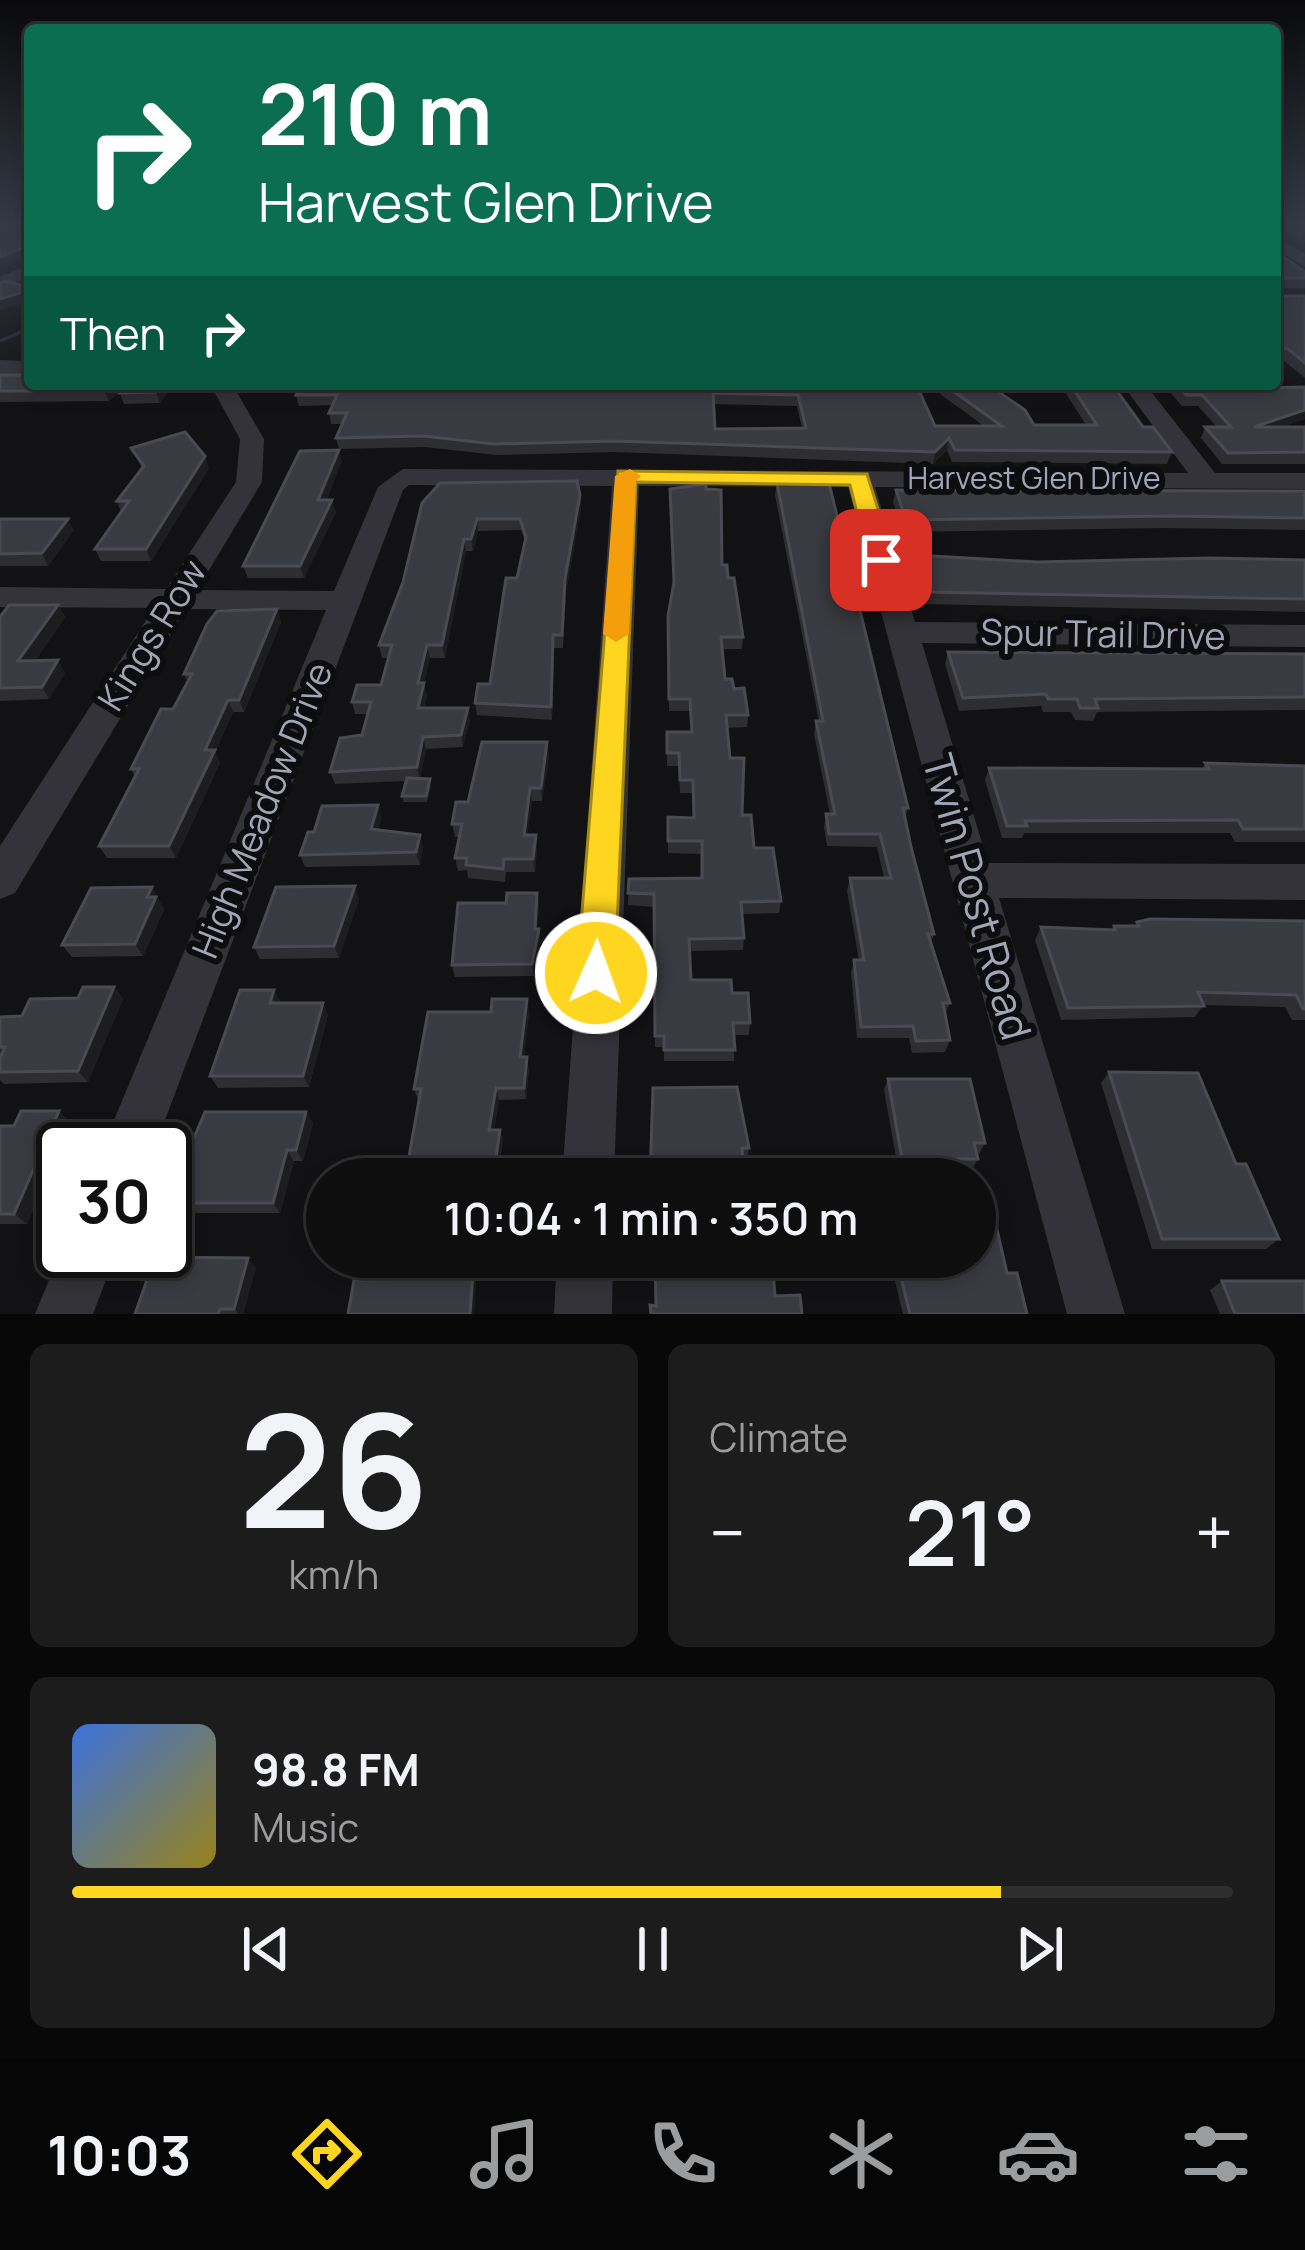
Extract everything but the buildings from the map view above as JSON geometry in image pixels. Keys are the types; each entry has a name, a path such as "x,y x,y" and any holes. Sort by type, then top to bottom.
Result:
{"street":[{"name":"Kings Row","path":"0,881 253,473 252,439 224,390"},
{"path":"1138,390 1207,480"},
{"path":"589,1158 626,476"},
{"name":"Harvest Glen Drive","path":"404,477 1305,481"},
{"name":"High Meadow Drive","path":"139,1122 392,487 404,477"},
{"name":"Twin Post Road","path":"859,478 1096,1314"},
{"path":"0,597 345,602"},
{"name":"Spur Trail Drive","path":"901,632 1305,636"},
{"path":"971,880 1305,882"},
{"path":"64,1314 78,1278"},
{"path":"583,1314 584,1278"}],"waterway":[{"path":"0,341 24,331"}],"slow traffic":[{"path":"616,634 626,476 630,476"}],"route":[{"path":"596,973 626,476 859,478 881,560"}]}
